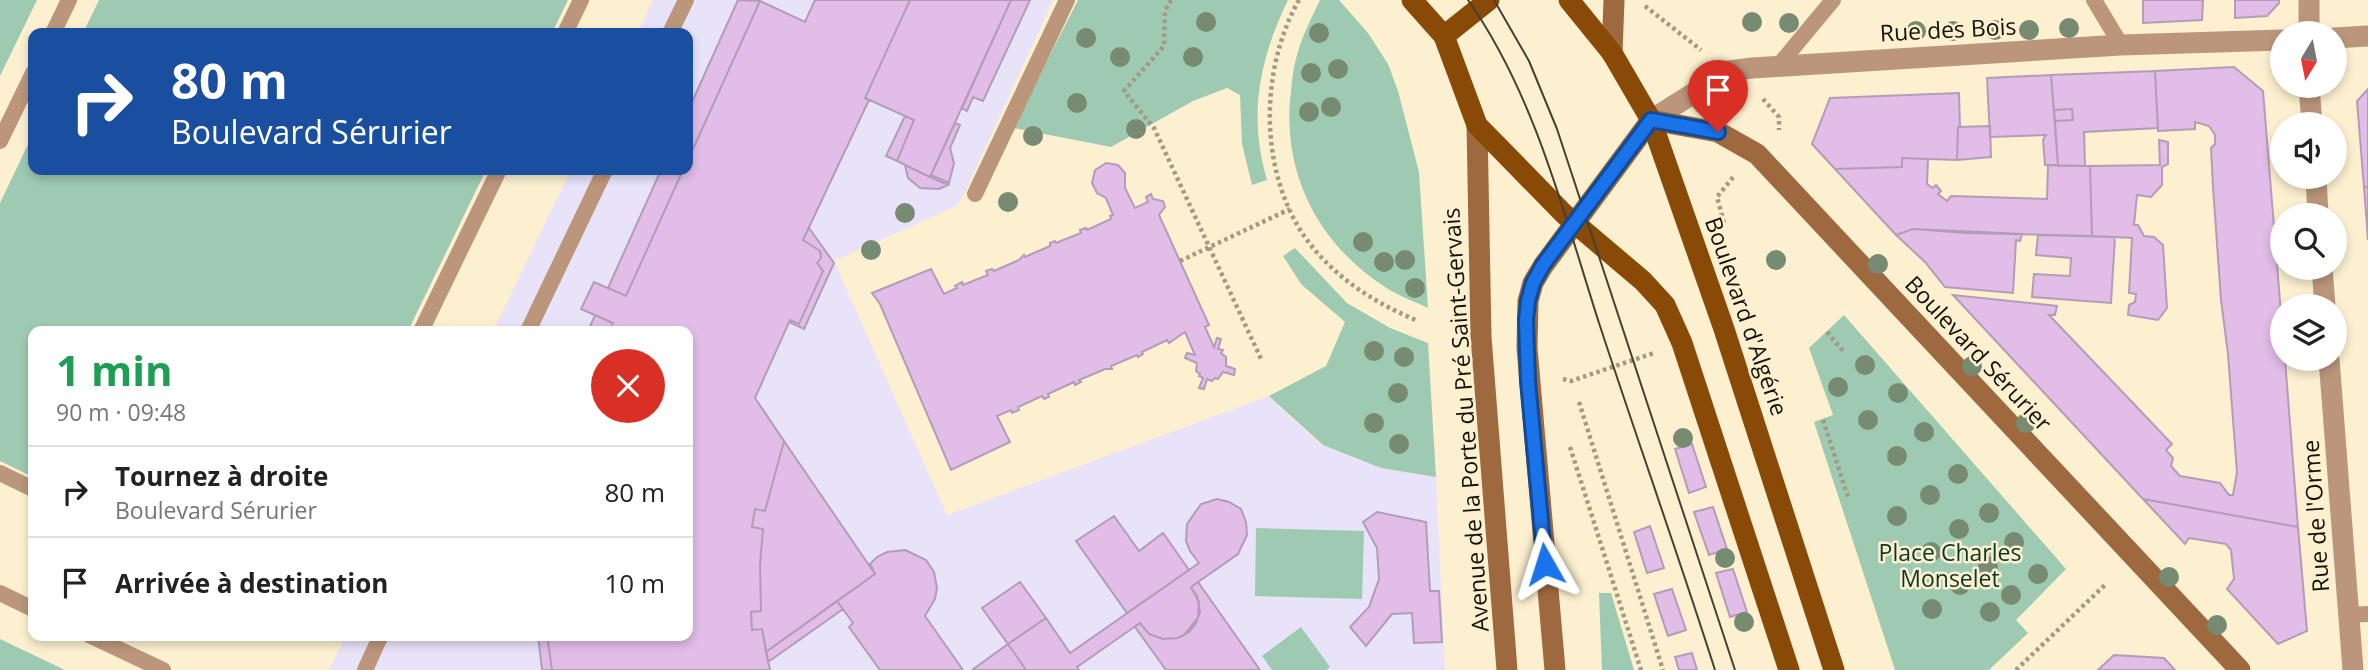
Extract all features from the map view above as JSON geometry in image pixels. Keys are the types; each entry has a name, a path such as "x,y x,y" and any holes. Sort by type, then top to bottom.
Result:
{"main road":[{"path":"1412,0 1444,36 1476,125 1574,223 1643,281 1665,305 1682,344 1789,670"},
{"path":"1444,36 1489,0"},
{"name":"Boulevard d'Algérie","path":"1569,0 1612,53 1651,120 1724,329 1833,670"}],"street":[{"path":"1612,53 1614,0"},
{"path":"2309,0 2309,21"},
{"path":"2347,37 2368,36"},
{"name":"Rue des Bois","path":"1651,120 1729,71 1779,65 2121,45 2270,40"},
{"path":"1555,670 1528,381 1528,301 1533,283 1651,120"},
{"name":"Boulevard Sérurier","path":"1651,120 1718,132 1757,154 2240,670"},
{"name":"Avenue de la Porte du Pré Saint-Gervais","path":"1476,125 1481,337 1507,670"},
{"name":"Rue de l'Orme","path":"2330,371 2358,614 2353,670"}],"lane":[{"path":"55,28 69,0"},
{"path":"567,28 581,0"},
{"path":"672,28 686,0"},
{"path":"975,194 1067,0"},
{"path":"1779,65 1833,0"},
{"path":"2094,0 2121,45"},
{"path":"0,141 28,83"},
{"path":"423,326 497,175"},
{"path":"530,326 603,175"},
{"path":"0,473 28,487"},
{"path":"0,593 28,607"},
{"path":"102,641 163,670"},
{"path":"365,670 378,641"}],"path":[{"path":"1171,0 1165,11 1164,46 1124,91 1154,128 1262,361"},
{"path":"1299,0 1282,40 1273,78 1270,121 1273,153 1290,209 1310,244 1336,273 1390,309 1418,321"},
{"path":"1646,6 1699,48"},
{"path":"1762,98 1779,117 1779,131 1776,134"},
{"path":"1727,234 1717,197 1737,173"},
{"path":"1180,261 1290,209"},
{"path":"1827,332 1843,351"},
{"path":"1571,381 1665,349"},
{"path":"1579,402 1663,670"},
{"path":"1823,419 1849,497"},
{"path":"1567,436 1641,670"},
{"path":"2016,670 2106,583"}],"shaded area":[{"path":"653,0 1053,0 965,192 956,206 834,261 947,515 1269,396 1320,444 1381,468 1436,477 1445,670 329,670 343,641 693,641 693,326 495,326 569,175 693,175 693,28 639,28"}],"green space":[{"path":"0,0 37,0 0,76"},
{"path":"99,0 568,0 554,28 85,28"},
{"path":"1078,0 1288,0 1270,44 1260,89 1258,133 1267,180 1252,185 1242,144 1240,95 1227,88 1193,101 1111,147 1013,128"},
{"path":"1320,0 1339,0 1368,33 1388,64 1398,91 1419,172 1428,308 1385,287 1340,249 1323,227 1298,177 1289,121 1292,79 1306,29"},
{"path":"28,144 28,175 484,175 410,326 28,326 28,475 0,461 0,203"},
{"path":"1295,248 1347,303 1390,328 1428,343 1436,477 1381,468 1323,445 1269,396 1326,366 1345,322 1301,284 1283,256"},
{"name":"Place Charles Monselet","path":"1844,315 2066,569 2016,620 2028,633 1989,670 1895,670 1814,422 1833,415 1809,348"},
{"path":"1256,528 1364,531 1362,599 1255,596"},
{"path":"1599,593 1611,593 1634,670 1602,670"},
{"path":"1301,627 1330,667 1326,670 1272,670 1262,656"},
{"path":"0,639 65,670 0,670"}],"building":[{"path":"738,0 760,1 693,149 693,100"},
{"path":"815,0 910,0 865,98 869,100 803,240 820,251 821,258 817,263 823,271 799,324 790,320 755,398 784,441 765,511 755,509 752,527 763,529 760,565 761,611 751,612 752,630 762,629 770,670 552,670 548,641 693,641 693,326 612,326 613,323 581,309 594,282 626,296 681,175 693,175 693,149 760,1 805,22"},
{"path":"910,0 1011,0 930,177 897,161 914,120 865,98"},
{"path":"1011,0 1030,0 983,101 973,97 967,111 962,108"},
{"path":"2143,0 2203,0 2202,20 2143,23"},
{"path":"2235,0 2279,0 2279,3 2267,16 2235,18"},
{"path":"2234,67 2263,91 2272,203 2270,280 2278,280 2279,294 2270,294 2270,371 2286,371 2298,527 2143,499 1953,295 2057,306 2055,315 2049,315 2172,444 2166,450 2173,458 2171,466 2180,476 2220,483 2229,495 2233,495 2237,472 2213,187 2211,148 2215,144 2215,135 2209,126 2195,122 2195,129 2158,131 2155,71"},
{"path":"2155,71 2158,128 2084,132 2085,166 2058,166 2055,121 2073,120 2072,109 2054,110 2051,75"},
{"path":"2051,75 2058,165 2045,165 2043,140 2046,135 1990,137 1987,78"},
{"path":"2368,89 2368,187 2364,187 2357,101"},
{"path":"1959,93 1957,160 1902,158 1902,167 1835,169 1812,144 1830,98"},
{"path":"2072,109 2073,120 2055,121 2054,110"},
{"path":"905,116 914,120 897,161 886,156"},
{"path":"955,123 960,125 950,148 954,163 949,183 931,175"},
{"path":"1990,126 1991,157 1957,160 1958,127"},
{"path":"2159,140 2168,142 2168,164 2162,167 2162,185 2151,197 2137,195 2134,225 2138,225 2144,236 2154,237 2163,245 2167,308 2158,320 2128,315 2129,305 2135,302 2136,294 2129,293 2132,238 2092,236 2090,166 2160,165"},
{"path":"1902,158 1928,159 1927,184 1933,188 1936,185 1941,191 1938,194 1947,201 1951,196 2047,199 2048,165 2090,166 2092,236 1913,229 1896,235 1835,169 1902,167"},
{"path":"1106,163 1118,165 1125,173 1125,188 1135,208 1148,202 1146,197 1151,194 1153,199 1163,201 1165,207 1159,215 1209,325 1205,327 1214,347 1217,338 1221,339 1218,349 1223,350 1221,353 1226,357 1226,366 1235,369 1234,375 1223,372 1218,379 1207,379 1204,389 1199,388 1203,378 1196,371 1197,363 1185,358 1187,353 1195,355 1185,332 1169,343 1167,340 1142,352 1138,357 1137,355 1111,366 1112,369 1105,369 1079,380 1081,382 1075,385 1074,382 1048,394 1049,397 1044,399 1042,396 1018,407 1019,410 1012,413 1011,410 997,416 1010,442 951,470 880,304 872,293 931,269 944,294 957,288 955,286 962,282 963,285 988,275 986,271 994,271 1024,255 1025,257 1050,246 1050,243 1056,243 1081,233 1080,230 1087,230 1111,219 1110,216 1113,215 1106,198 1097,193 1092,183 1095,170"},
{"path":"905,165 948,185 939,189 920,188 908,178"},
{"path":"659,175 681,175 626,296 608,288"},
{"path":"2364,187 2368,187 2368,240"},
{"path":"809,228 834,263 804,329 789,322 790,320 799,324 823,271 817,263 821,258 820,251 803,240"},
{"path":"1913,229 2022,234 2020,241 2016,240 2013,293 1945,287 1925,262 1896,235"},
{"path":"2038,235 2115,237 2111,303 2032,297 2034,274 2070,276 2071,258 2036,255"},
{"path":"595,315 613,323 612,326 590,326"},
{"path":"784,441 875,574 766,652 762,629 752,630 751,612 761,611 760,565 763,529 752,527 755,509 765,511"},
{"path":"1692,444 1706,487 1689,493 1675,449"},
{"path":"1217,499 1241,509 1247,535 1238,554 1191,587 1197,596 1200,612 1189,632 1178,638 1163,639 1149,634 1140,623 1077,667 1079,670 1026,670 1008,644 1046,618 1070,653 1199,563 1186,541 1187,524 1201,504"},
{"path":"2143,499 2298,527 2307,631 2278,644 2227,589 2234,579 2231,550 2226,544 2189,538 2185,544"},
{"path":"1713,507 1727,549 1709,555 1694,512"},
{"path":"1377,512 1426,522 1430,591 1439,591 1442,642 1414,643 1412,613 1392,614 1366,646 1350,627 1369,607 1379,579 1377,548 1363,522"},
{"path":"1114,516 1139,551 1163,533 1189,570 1127,613 1076,541"},
{"path":"1650,526 1664,568 1647,573 1634,532"},
{"path":"905,550 926,560 934,572 937,588 935,599 925,616 963,670 880,670 849,627 853,623 837,601 875,574 870,564 877,557 887,552"},
{"path":"1733,569 1747,612 1730,617 1716,573"},
{"path":"1020,582 1046,618 1008,644 982,608"},
{"path":"1198,582 1260,670 1166,670 1135,627 1140,623 1149,634 1163,639 1184,635 1198,618 1199,602 1191,587"},
{"path":"1672,589 1686,630 1668,636 1654,594"},
{"path":"837,601 843,609 768,662 766,652"},
{"path":"539,641 548,641 552,670 542,670"},
{"path":"1008,644 1026,670 972,670"},
{"path":"1692,653 1697,670 1679,670 1675,657"},
{"path":"2114,655 2164,658 2175,670 2098,670"}],"tram line":[{"path":"1468,0 1512,75 1546,156 1715,670"},
{"path":"1494,0 1529,61 1557,129 1735,670"}],"route":[{"path":"1545,564 1528,381 1526,320 1533,283 1543,265 1651,120 1718,132"}]}
